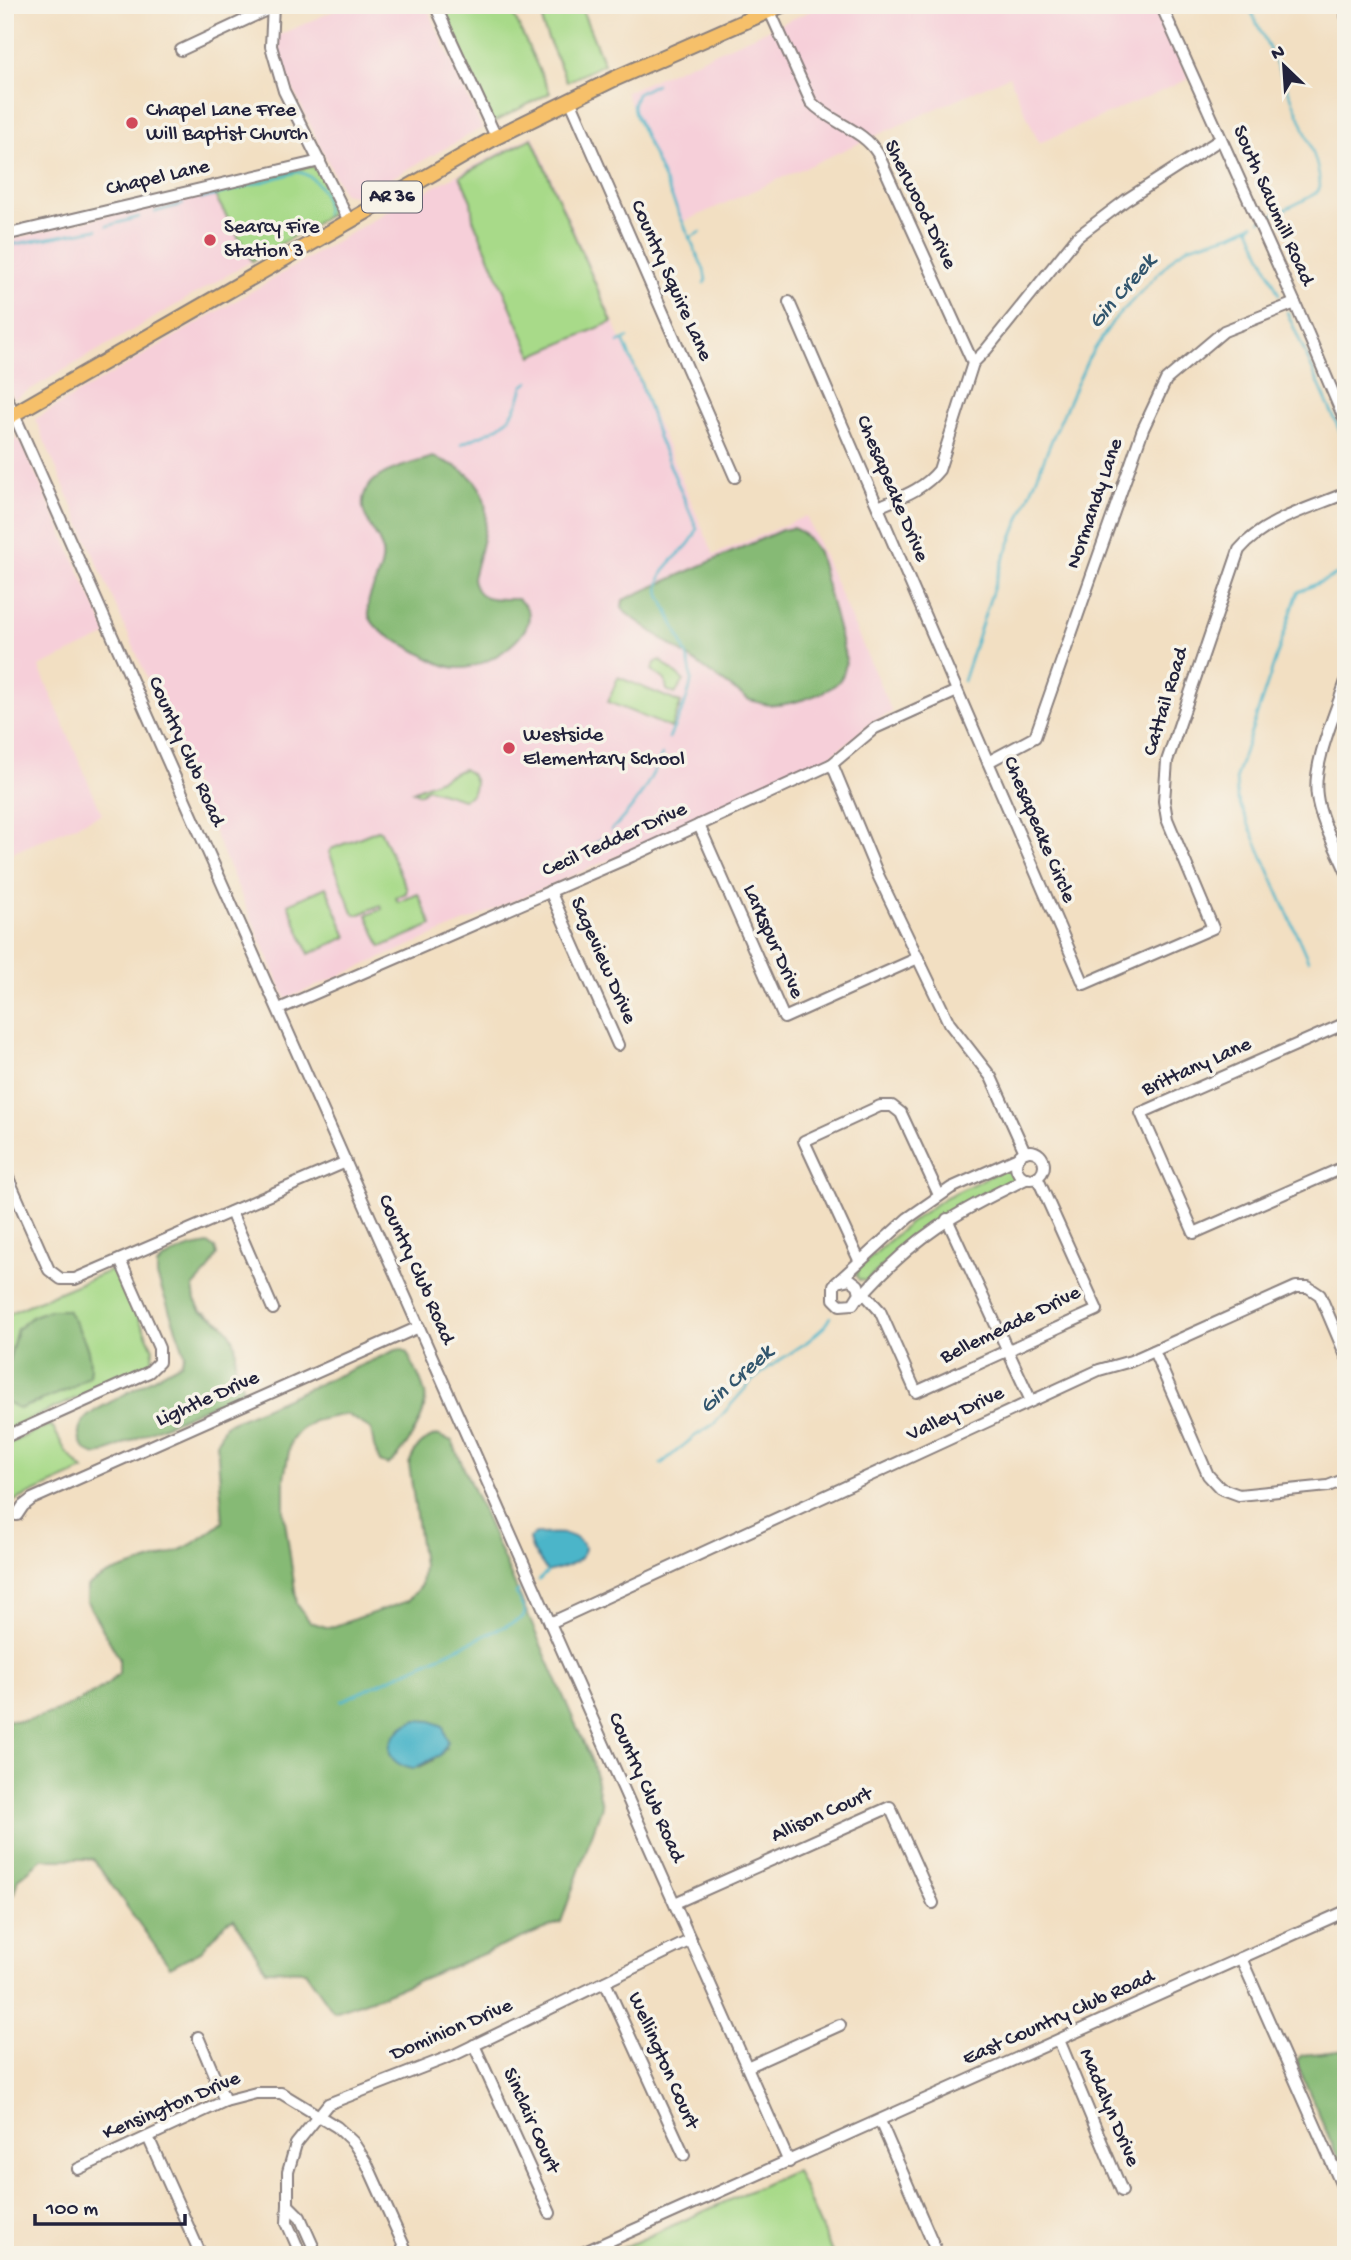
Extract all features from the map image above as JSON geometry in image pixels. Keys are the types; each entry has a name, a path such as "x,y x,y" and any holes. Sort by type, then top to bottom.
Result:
{"main road":[{"name":"AR 36","path":"10,416 496,137 773,7"}],"street":[{"path":"435,5 496,137"},
{"name":"South Sawmill Road","path":"1161,5 1346,423"},
{"path":"181,50 273,6 271,46 284,91 348,221"},
{"name":"Sherwood Drive","path":"773,7 811,102 819,111 872,144 878,154 973,363"},
{"name":"Country Squire Lane","path":"570,100 735,477"},
{"path":"878,507 917,490 939,470 973,363 1076,237 1126,200 1221,139"},
{"name":"Chapel Lane","path":"5,235 320,161"},
{"name":"Chesapeake Drive","path":"789,302 957,691"},
{"name":"Normandy Lane","path":"988,762 1035,737 1143,429 1166,380 1224,331 1295,303"},
{"name":"Country Club Road","path":"5,394 10,416 279,1009 789,2162"},
{"name":"Cattail Road","path":"1084,984 1213,928 1167,818 1164,791 1167,761 1233,563 1240,550 1265,528 1346,493"},
{"path":"1346,681 1317,772 1320,807 1346,871"},
{"name":"Chesapeake Circle","path":"957,691 1084,984"},
{"name":"Cecil Tedder Drive","path":"279,1009 551,891 832,764 875,728 957,691"},
{"path":"832,764 878,875 952,1027 991,1077 1022,1155 1018,1171 1033,1178"},
{"name":"Larkspur Drive","path":"699,825 784,1018 918,958"},
{"name":"Sageview Drive","path":"551,891 618,1045"},
{"name":"Brittany Lane","path":"1344,1167 1194,1233 1141,1113 1346,1023"},
{"path":"859,1261 804,1141 880,1106 892,1106 901,1113 939,1195"},
{"path":"1034,1151 1042,1157 1044,1166 1033,1178 947,1219 908,1248 860,1298 849,1306 836,1302 832,1290 837,1282 939,1195 1034,1151"},
{"path":"5,1171 49,1270 61,1279 75,1279 346,1161"},
{"name":"Bellemeade Drive","path":"860,1298 880,1311 916,1392 1097,1310 1033,1178"},
{"path":"231,1212 273,1309"},
{"path":"947,1219 1031,1401"},
{"path":"5,1437 149,1373 159,1362 159,1348 120,1260"},
{"path":"837,1282 850,1279 858,1284 860,1298"},
{"name":"Valley Drive","path":"550,1623 1100,1370 1131,1361 1302,1286 1314,1289 1320,1295 1346,1356"},
{"name":"Lightle Drive","path":"17,1515 32,1499 419,1327"},
{"path":"1154,1351 1208,1475 1220,1488 1239,1495 1328,1486 1346,1479"},
{"name":"Allison Court","path":"674,1903 890,1807 933,1903"},
{"name":"East Country Club Road","path":"578,2255 1346,1911"},
{"name":"Dominion Drive","path":"301,2255 287,2223 290,2162 296,2144 328,2104 454,2055 691,1940"},
{"path":"1241,1958 1346,2195"},
{"name":"Wellington Court","path":"605,1982 684,2155"},
{"path":"747,2067 840,2025"},
{"path":"198,2037 225,2101"},
{"name":"Madalyn Drive","path":"1059,2040 1122,2191"},
{"name":"Sinclair Court","path":"474,2045 550,2213"},
{"name":"Kensington Drive","path":"78,2169 225,2101 256,2092 281,2093 337,2127 353,2142 367,2164 408,2255"},
{"path":"880,2121 938,2255"},
{"path":"148,2137 201,2255"},
{"path":"288,2205 300,2217 317,2255"}],"shaded area":[{"path":"347,5 426,5 482,128 359,196 343,193 278,59 277,36"},
{"path":"824,5 1155,5 1189,79 1039,143 1009,76 683,222 625,92"},
{"path":"533,135 714,555 806,516 892,712 871,723 830,757 808,768 623,854 286,999 35,419 388,211"},
{"path":"211,189 252,261 14,399 5,380 5,241"},
{"path":"13,436 22,443 108,635 39,667 102,814 5,856 5,437"}],"green space":[{"path":"438,5 509,5 550,93 492,123"},
{"path":"552,5 580,5 604,64 567,82 543,27 543,16"},
{"path":"532,138 612,322 532,356 473,219 471,201 460,176"},
{"path":"312,166 326,182 332,196 332,210 329,215 252,261 211,189"},
{"path":"433,457 456,466 471,477 481,490 486,520 473,578 478,592 489,598 518,599 529,613 527,625 513,643 492,658 470,667 454,668 440,664 391,638 373,623 368,609 382,562 382,552 364,512 364,496 369,486 387,472"},
{"path":"792,528 804,534 818,552 846,659 841,679 823,692 796,702 778,705 749,700 626,613 622,607 623,600"},
{"path":"660,660 684,681 675,694 667,690 665,680 652,670"},
{"path":"618,677 681,703 671,728 608,702"},
{"path":"463,769 471,774 475,782 472,793 466,798 427,788 420,794 413,791"},
{"path":"378,830 407,889 406,893 396,898 398,902 418,894 432,925 381,947 367,915 382,909 381,905 358,915 353,913 329,852"},
{"path":"326,887 347,937 309,954 288,904"},
{"path":"1006,1168 1014,1172 1015,1177 1012,1180 952,1210 916,1236 866,1281 859,1280 856,1275 859,1268 907,1225 944,1198"},
{"path":"208,1244 215,1248 217,1255 208,1271 193,1287 195,1300 201,1311 220,1322 233,1338 235,1364 243,1391 99,1455 93,1454 84,1448 79,1438 84,1420 96,1410 181,1363 185,1354 157,1276 157,1265 181,1251"},
{"path":"109,1271 118,1273 153,1349 152,1359 146,1367 10,1428 5,1425 5,1401 20,1409 69,1389 89,1376 17,1329 9,1361 5,1366 5,1315"},
{"path":"49,1310 67,1310 77,1325 88,1349 89,1376 70,1389 19,1409 5,1401 5,1366 9,1361 17,1329 33,1316"},
{"path":"402,1349 407,1353 422,1383 425,1402 414,1433 393,1461 387,1465 380,1462 371,1429 346,1414 314,1421 301,1429 291,1441 284,1478 284,1514 297,1604 310,1622 329,1628 408,1601 421,1585 423,1565 409,1464 416,1449 427,1440 437,1435 452,1441 593,1764 602,1806 561,1922 334,2012 305,1971 266,1970 234,1919 228,1921 201,1951 170,1967 93,1859 42,1859 18,1879 14,1893 5,1901 5,1720 24,1721 63,1708 89,1696 119,1673 119,1658 87,1602 87,1587 115,1572 181,1550 203,1538 223,1522 217,1443 225,1425","holes":["417,1720 446,1748 428,1763 406,1767 399,1729"]},
{"path":"49,1425 53,1427 66,1452 84,1470 5,1505 5,1445"},
{"path":"1346,2050 1346,2160 1340,2163 1297,2060 1303,2055"},
{"path":"796,2170 833,2255 607,2255"}],"water":[{"path":"536,1534 571,1535 585,1549 575,1562 547,1572 530,1543 529,1538"},
{"path":"417,1720 431,1721 443,1726 448,1742 440,1755 413,1769 394,1759 390,1753 390,1745 399,1731"}],"waterway":[{"name":"Gin Creek","path":"1248,5 1293,101 1315,158 1320,179 1318,191 1314,194 1260,221"},
{"path":"656,84 637,94 633,105 634,112 704,270 704,283"},
{"path":"202,199 297,172 310,177 320,187 325,200 325,214"},
{"path":"155,212 183,204"},
{"path":"107,226 139,217"},
{"name":"Gin Creek","path":"963,681 1000,568 1088,359 1113,321 1177,254 1190,246 1233,234 1254,224"},
{"path":"1249,226 1279,295"},
{"path":"5,246 97,229"},
{"path":"689,238 701,232"},
{"path":"1287,312 1346,445"},
{"path":"618,343 628,338"},
{"path":"623,340 641,383 658,437 697,529 687,546 667,566 660,584 660,595 680,638 691,673 687,697 669,738"},
{"path":"461,444 494,429 509,418 523,386 529,382"},
{"path":"1308,960 1237,798 1236,777 1298,592 1346,571"},
{"path":"611,830 640,796 662,755"},
{"path":"584,852 601,839"},
{"name":"Gin Creek","path":"661,1464 714,1424 752,1381 807,1342 824,1327 830,1317"},
{"path":"539,1580 547,1572"},
{"path":"341,1701 523,1618 525,1612 516,1593 519,1590"}],"place":[{"name":"Chapel Lane Free Will Baptist Church","path":"132,123"},
{"name":"Searcy Fire Station 3","path":"210,240"},
{"name":"Westside Elementary School","path":"509,748"}]}
